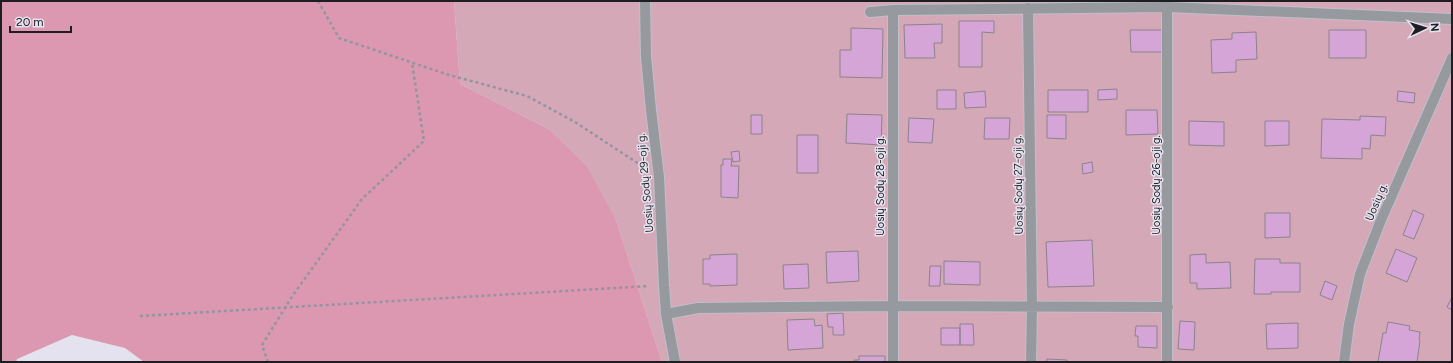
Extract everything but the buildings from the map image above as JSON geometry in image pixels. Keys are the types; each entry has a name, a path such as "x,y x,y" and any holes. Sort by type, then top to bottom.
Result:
{"street":[{"name":"Uosių Sodų 29-oji g.","path":"645,1 648,71 659,177 666,314 675,362"},
{"path":"870,12 892,10 1167,7 1452,19"},
{"name":"Uosių Sodų 26-oji g.","path":"1167,7 1167,362"},
{"name":"Uosių Sodų 27-oji g.","path":"1028,8 1032,307 1031,362"},
{"name":"Uosių Sodų 28-oji g.","path":"892,10 893,362"},
{"name":"Uosių g.","path":"1344,362 1349,324 1360,274 1381,220 1452,58"},
{"path":"666,314 698,308 892,306 1168,307"}],"path":[{"path":"318,1 339,38 449,75 527,96 575,122 659,177"},
{"path":"268,362 262,345 285,308 362,199 424,141 412,63"},
{"path":"140,316 664,285"}],"shaded area":[{"path":"1,1 454,1 460,84 547,128 587,167 616,220 662,362 144,362 125,348 72,335 17,359 16,362 1,362"},
{"path":"454,1 1452,1 1452,362 662,362 616,220 547,128 460,84"}]}
